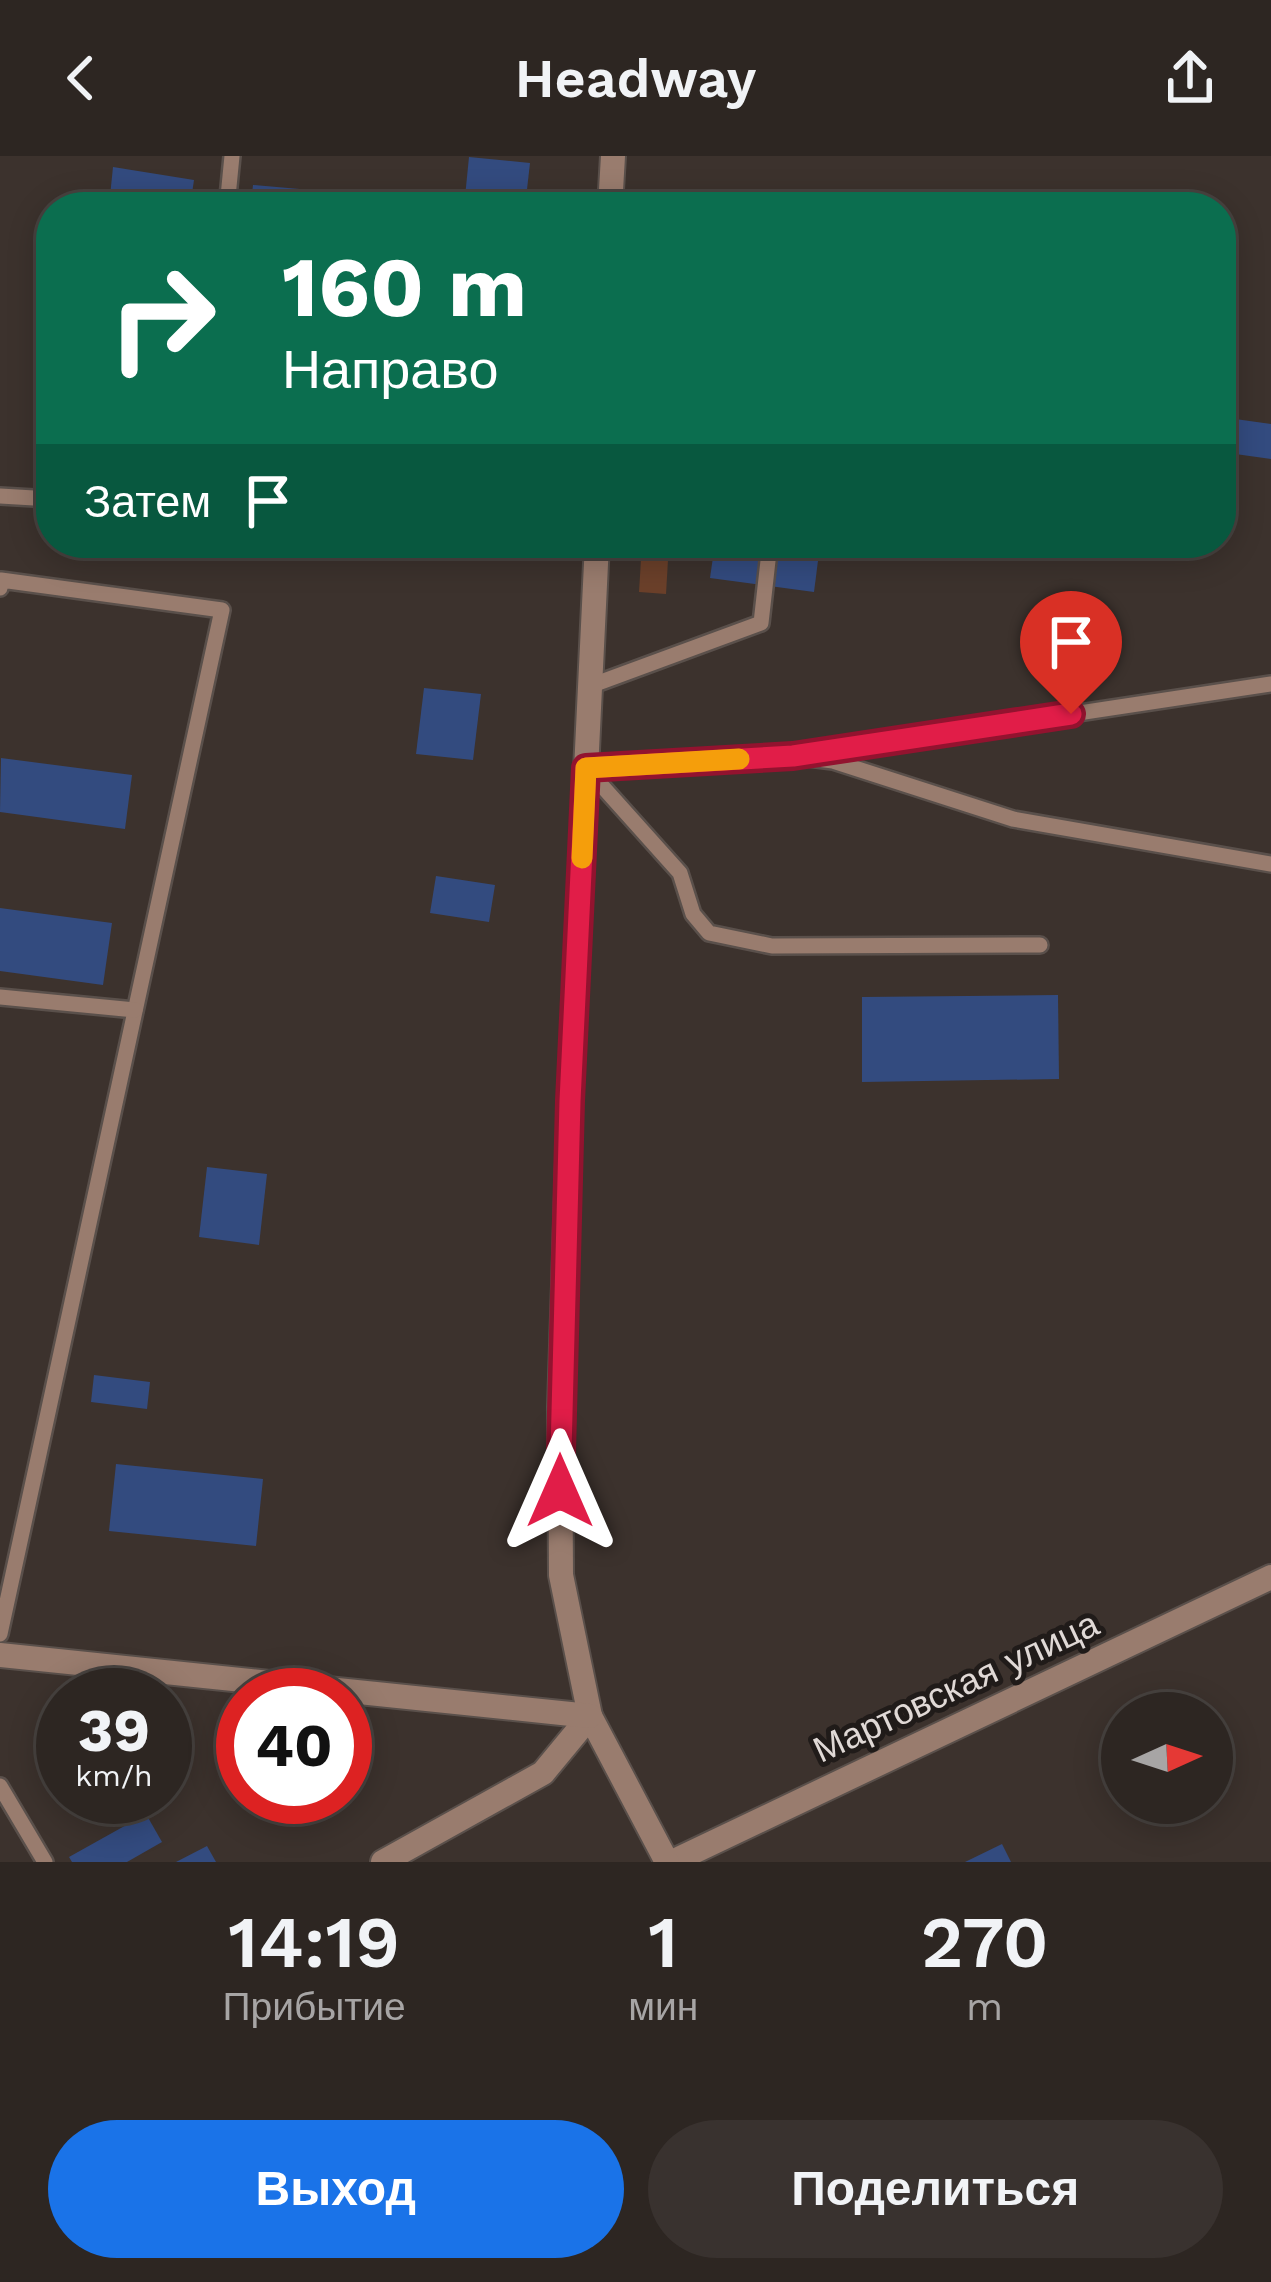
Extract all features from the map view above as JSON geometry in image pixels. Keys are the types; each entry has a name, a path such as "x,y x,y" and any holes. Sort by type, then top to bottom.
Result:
{"street":[{"path":"611,192 613,156"},
{"path":"596,558 569,1124 561,1576 590,1716 669,1862"},
{"name":"Мартовская улица","path":"669,1862 1271,1577"},
{"path":"0,1655 590,1716"},
{"path":"383,1862 543,1773 590,1716"}],"lane":[{"path":"228,192 232,156"},
{"path":"0,496 36,499"},
{"path":"590,686 761,622 768,558"},
{"path":"0,588 1,580 222,610 0,1634"},
{"path":"586,768 793,756 1263,685 1271,671"},
{"path":"793,756 833,761 1012,819 1271,864"},
{"path":"586,768 680,873 693,914 709,933 772,946 1040,945"},
{"path":"0,997 136,1010"},
{"path":"0,1786 45,1862"}],"shaded area":[{"path":"641,558 668,558 666,594 639,592"}],"building":[{"path":"469,157 530,163 527,192 466,192"},
{"path":"113,167 194,180 192,192 110,192"},
{"path":"253,185 311,190 311,192 252,192"},
{"path":"1236,419 1271,424 1271,459 1236,454"},
{"path":"713,558 818,558 814,592 710,578"},
{"path":"424,688 481,694 473,760 416,754"},
{"path":"1,758 132,775 125,829 0,812"},
{"path":"436,876 495,885 489,922 430,913"},
{"path":"0,908 112,923 103,985 0,971"},
{"path":"1058,995 1059,1079 862,1082 862,997"},
{"path":"207,1167 267,1174 259,1245 199,1237"},
{"path":"94,1375 150,1382 147,1409 91,1402"},
{"path":"116,1464 263,1479 256,1546 109,1531"},
{"path":"128,1824 152,1824 162,1842 127,1862 72,1862 69,1857"},
{"path":"1002,1844 1011,1862 965,1862"},
{"path":"207,1846 216,1862 176,1862"}],"slow traffic":[{"path":"582,858 586,768 739,759"}],"route":[{"path":"560,1491 570,1101 586,768 793,756 1071,714"}]}
